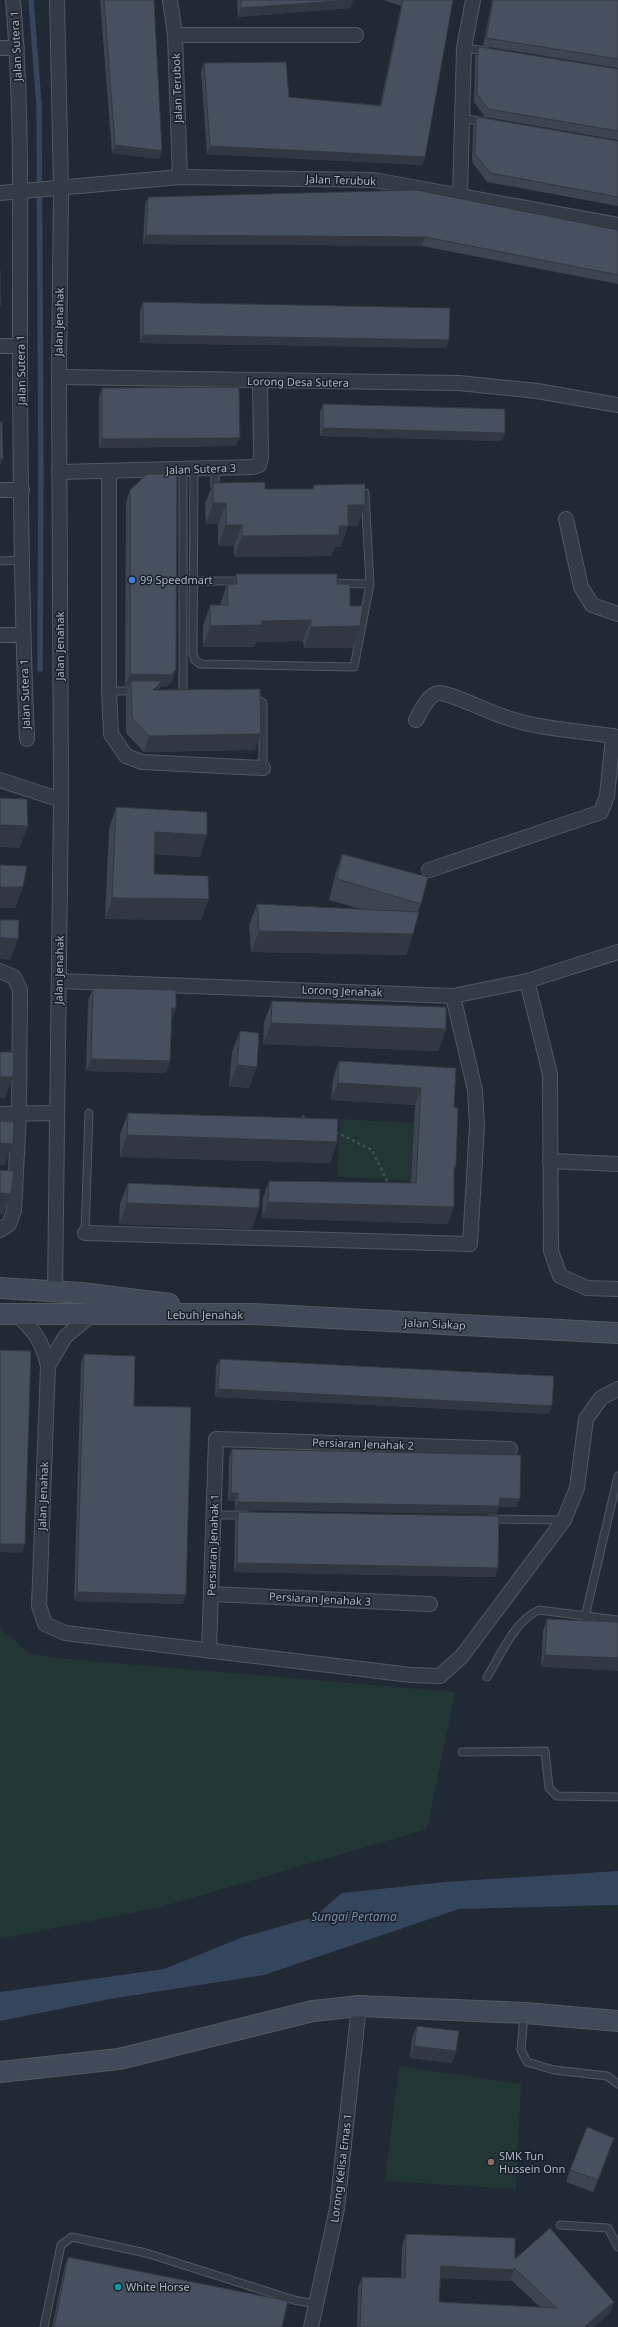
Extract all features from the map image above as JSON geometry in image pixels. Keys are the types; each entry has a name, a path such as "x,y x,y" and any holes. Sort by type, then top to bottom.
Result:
{"street":[{"name":"Jalan Sutera 1","path":"13,0 17,48 21,192 20,346 22,560 27,739"},
{"name":"Jalan Jenahak","path":"55,1292 61,800 59,377 61,188 57,0"},
{"name":"Jalan Terubok","path":"170,0 175,35 180,177"},
{"path":"460,195 464,48 473,0"},
{"path":"175,35 356,36"},
{"path":"0,48 17,48"},
{"name":"Jalan Terubuk","path":"0,193 180,177 374,180 618,226"},
{"path":"0,346 20,346"},
{"name":"Lorong Desa Sutera","path":"59,377 459,383 537,391 618,405"},
{"name":"Jalan Sutera 3","path":"59,472 253,467 259,465 261,457 260,381"},
{"path":"110,471 109,690 111,734 126,756 142,762 263,768"},
{"path":"0,490 22,490"},
{"path":"566,519 581,587 592,605 618,614"},
{"path":"0,636 23,635"},
{"path":"416,720 432,697 437,693 447,693 473,706 536,727 616,736 608,796 601,812 429,870"},
{"path":"0,780 61,800"},
{"name":"Lorong Jenahak","path":"59,981 453,996 527,981 618,952"},
{"path":"0,971 14,978 20,990 19,1114 14,1211 8,1224 0,1230"},
{"path":"527,981 550,1074 551,1251 560,1276 587,1288 618,1289"},
{"path":"85,1233 470,1244 477,1126 475,1090 453,996"},
{"path":"0,1114 57,1113"},
{"path":"550,1161 618,1164"},
{"name":"Lebuh Jenahak","path":"0,1288 55,1292 252,1314"},
{"name":"Jalan Jenahak","path":"8,1314 32,1328 43,1346 48,1366 39,1606 45,1624 65,1633 209,1651"},
{"name":"Lebuh Jenahak","path":"8,1314 252,1314"},
{"name":"Jalan Siakap","path":"252,1314 618,1333"},
{"name":"Jalan Jenahak","path":"48,1366 65,1337 91,1315"},
{"path":"209,1651 411,1675 440,1676 462,1656 564,1520 577,1488 586,1418 601,1398 618,1389"},
{"name":"Persiaran Jenahak 2","path":"216,1439 510,1449"},
{"name":"Persiaran Jenahak 1","path":"209,1651 216,1439"},
{"name":"Persiaran Jenahak 3","path":"211,1594 430,1604"},
{"path":"0,2072 119,2059 313,2011 359,2006 525,2013 618,2021"},
{"name":"Lorong Kelisa Emas 1","path":"311,2327 337,2209 359,2006"}],"lane":[{"path":"464,48 495,53"},
{"path":"461,118 492,124"},
{"path":"215,468 215,486 220,493 226,495"},
{"path":"188,469 193,580 193,654 195,660 200,664 354,667 370,584 365,493 350,494"},
{"path":"183,691 188,469"},
{"path":"0,560 22,560"},
{"path":"193,580 247,582"},
{"path":"324,583 370,584"},
{"path":"109,690 146,691"},
{"path":"243,693 263,702 263,768"},
{"path":"85,1233 89,1113"},
{"path":"585,1616 618,1476"},
{"path":"214,1515 254,1516"},
{"path":"485,1519 564,1520"},
{"path":"487,1677 511,1637 528,1615 539,1610 618,1620"},
{"path":"462,1752 546,1751 549,1788 557,1796 618,1798"},
{"path":"525,2013 521,2050 528,2062 554,2070 606,2076 618,2084"},
{"path":"560,2225 608,2228 618,2247"},
{"path":"44,2327 61,2245 72,2237 146,2253 294,2300 316,2304"}],"path":[{"path":"302,1116 316,1123"},
{"path":"330,1130 372,1150 390,1188"}],"shaded area":[{"path":"340,1119 414,1123 411,1181 337,1177"},
{"path":"0,1628 29,1653 56,1658 455,1692 427,1829 161,1907 0,1939"},
{"path":"399,2066 521,2084 516,2189 385,2181"}],"water":[{"name":"Sungai Pertama","path":"618,1871 618,1905 459,1909 264,1975 110,1999 0,2021 0,1992 164,1969 243,1937 314,1917 342,1893 444,1882"}],"building":[{"path":"104,0 154,0 162,151 115,145"},
{"path":"241,0 352,0 241,8"},
{"path":"403,0 453,0 425,157 210,146 204,63 286,62 289,97 381,106"},
{"path":"493,0 618,0 618,59 486,38"},
{"path":"481,47 618,69 618,131 488,109 477,94 478,49"},
{"path":"478,117 618,141 618,197 490,173 475,154 476,119"},
{"path":"417,190 618,230 618,275 425,237 146,235 148,197"},
{"path":"0,270 1,306 0,306"},
{"path":"143,302 450,308 449,340 143,335"},
{"path":"239,387 240,438 102,439 102,388"},
{"path":"323,404 505,409 505,433 323,428"},
{"path":"0,422 2,422 3,459 0,459"},
{"path":"147,474 177,474 176,669 171,675 130,674 130,490"},
{"path":"265,482 265,489 314,489 314,485 365,484 365,505 348,505 348,526 339,526 339,535 242,536 242,525 226,525 226,503 213,503 213,483"},
{"path":"236,574 337,574 337,584 350,584 350,606 363,606 360,626 311,627 311,620 262,621 262,625 210,626 210,605 228,605 227,584 237,584"},
{"path":"131,681 162,681 153,690 260,689 261,734 149,736 132,718"},
{"path":"0,798 27,799 28,826 0,825"},
{"path":"116,807 207,812 207,835 155,832 154,874 208,876 209,899 112,898"},
{"path":"342,854 428,877 421,904 337,879"},
{"path":"0,865 27,866 23,887 0,887"},
{"path":"257,904 419,912 413,934 259,931"},
{"path":"0,920 19,920 18,939 0,938"},
{"path":"93,988 176,990 176,1008 172,1008 170,1061 91,1059"},
{"path":"272,1001 446,1007 446,1029 271,1023"},
{"path":"240,1031 259,1033 257,1067 237,1065"},
{"path":"0,1052 14,1052 13,1077 0,1077"},
{"path":"339,1061 456,1068 454,1107 458,1108 456,1166 454,1166 454,1207 268,1202 269,1181 416,1183 421,1088 338,1083"},
{"path":"128,1113 338,1119 337,1142 127,1135"},
{"path":"0,1121 14,1122 13,1144 0,1143"},
{"path":"0,1170 14,1171 11,1194 0,1193"},
{"path":"128,1183 260,1189 259,1208 127,1203"},
{"path":"0,1350 31,1351 25,1544 0,1544"},
{"path":"84,1354 135,1356 134,1406 191,1407 186,1595 77,1592"},
{"path":"220,1359 554,1376 552,1406 218,1389"},
{"path":"232,1449 521,1455 520,1499 500,1498 499,1506 238,1502 238,1493 231,1493"},
{"path":"238,1512 499,1516 498,1568 237,1563"},
{"path":"547,1619 618,1622 618,1658 545,1655"},
{"path":"417,2026 459,2031 456,2051 414,2046"},
{"path":"587,2127 614,2138 598,2180 570,2170"},
{"path":"550,2228 614,2302 584,2327 360,2327 362,2277 405,2278 406,2234 515,2238 515,2259","holes":["441,2266 514,2270 514,2268 557,2308 439,2302"]},
{"name":"White Horse","path":"68,2257 288,2301 282,2327 54,2327"}],"waterway":[{"path":"31,0 39,105 41,473 40,669"}],"place":[{"name":"99 Speedmart","path":"132,580"},
{"name":"SMK Tun Hussein Onn","path":"491,2162"},
{"name":"White Horse","path":"118,2287"}]}
